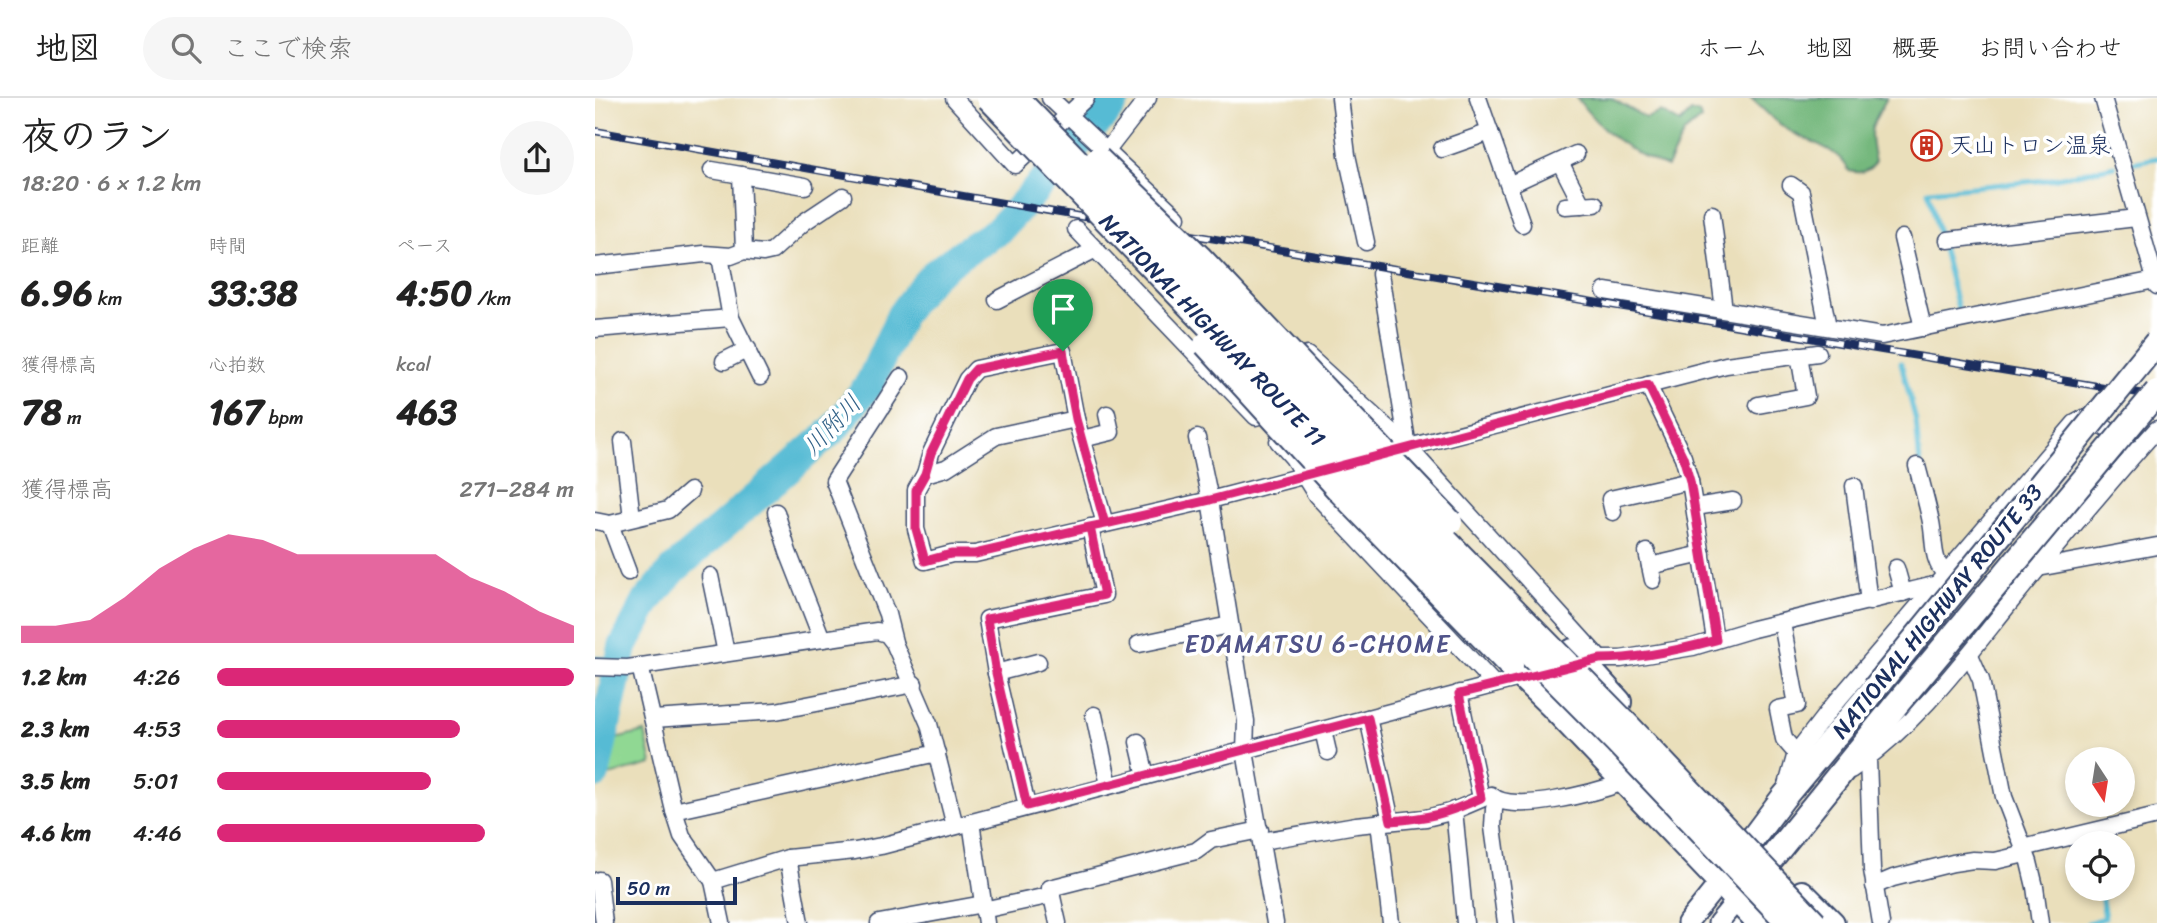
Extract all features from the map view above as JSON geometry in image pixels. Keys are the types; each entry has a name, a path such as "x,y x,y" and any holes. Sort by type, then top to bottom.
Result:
{"highway":[{"path":"977,98 983,108 1075,203 1341,492 1759,923"},
{"name":"NATIONAL HIGHWAY ROUTE 11","path":"989,98 1789,923"},
{"name":"NATIONAL HIGHWAY ROUTE 11","path":"1016,98 1620,718 1815,923"},
{"path":"1035,98 1199,257 1587,660 1645,731 1832,923"},
{"name":"NATIONAL HIGHWAY ROUTE 33","path":"1729,891 1750,841 1783,798 2157,342"},
{"name":"NATIONAL HIGHWAY ROUTE 33","path":"1729,891 1771,862 1833,783 1903,714 2157,392"}],"street":[{"path":"954,98 1015,165 1072,119 1086,98"},
{"path":"1050,98 1177,218"},
{"path":"1105,150 1148,98"},
{"path":"1340,98 1347,155 1366,242"},
{"path":"1478,98 1501,172 1509,185 1522,224"},
{"path":"1605,291 1882,336 2156,285 2102,98"},
{"path":"1442,149 1490,132"},
{"path":"1509,185 1576,154"},
{"path":"1560,162 1581,205"},
{"path":"712,170 805,186"},
{"path":"741,175 744,251"},
{"path":"1791,185 1801,192 1828,327"},
{"path":"595,267 704,254 731,256 744,251 763,253 776,259 804,222 837,205"},
{"path":"1712,214 1724,310"},
{"path":"1948,240 2136,218"},
{"path":"1076,229 1246,405 1293,458 1316,495 1494,684"},
{"path":"1899,245 1923,328"},
{"path":"1202,248 1301,349 1408,447 1587,660"},
{"path":"997,300 1096,249"},
{"path":"720,256 731,318 760,377"},
{"path":"1380,274 1408,447"},
{"path":"1174,332 1233,280"},
{"path":"595,329 731,318"},
{"path":"724,360 748,349"},
{"path":"1027,806 996,673 987,619 1104,595 1097,525 1063,351 976,369 967,379 916,490 916,529 925,561 951,554 975,554 1097,525 1210,500 1726,365 1818,353"},
{"path":"1758,405 1806,396 1799,355"},
{"path":"901,377 834,481 887,614 894,643 929,724 955,826"},
{"path":"1648,385 1683,457 1690,481 1716,640"},
{"path":"1081,439 1111,432 1107,414"},
{"path":"1783,798 1796,753 2075,423 2086,417 2097,421 2135,453"},
{"path":"925,474 946,468 996,436 1076,419"},
{"path":"1833,783 1868,759 1903,714 1970,655 2038,568 2157,429"},
{"path":"1197,438 1210,500 1245,720 1245,751 1275,923"},
{"path":"624,441 632,518"},
{"path":"1917,467 1942,580"},
{"path":"1613,512 1610,499 1690,481"},
{"path":"1854,486 1869,602"},
{"path":"628,572 603,522 669,510 690,491"},
{"path":"1695,507 1733,501"},
{"path":"776,512 788,552 822,639"},
{"path":"2038,568 2157,546"},
{"path":"1650,566 1702,554"},
{"path":"1896,568 1903,593"},
{"path":"711,576 726,653"},
{"path":"713,881 788,858 855,851 1245,751 1494,684 1517,672 1587,660 1621,659 1693,646 1903,593 1942,580"},
{"path":"1781,623 1797,705 1778,709 1784,740 1796,753"},
{"path":"1145,648 1230,625"},
{"path":"595,667 627,667 877,631 887,634 894,643"},
{"path":"1970,655 1982,680 2004,797 2035,887 2040,923"},
{"path":"1553,708 1587,660"},
{"path":"996,673 1038,662"},
{"path":"627,667 653,719 682,836 713,881 722,923"},
{"path":"653,719 776,711 913,684"},
{"path":"1459,694 1494,809 1493,827 1506,923"},
{"path":"1094,715 1109,785"},
{"path":"1368,718 1385,822 1391,923"},
{"path":"1323,730 1328,752"},
{"path":"1138,742 1146,776"},
{"path":"674,811 937,753"},
{"path":"1868,759 1874,886 1881,923"},
{"path":"1058,923 1051,888 1196,851 1211,840 1426,818 1489,799 1511,803 1560,799 1624,782"},
{"path":"1454,810 1465,923"},
{"path":"1874,886 1893,878 1953,863 1995,861 2157,816"},
{"path":"971,822 984,912"},
{"path":"788,858 800,923"},
{"path":"602,878 604,923"},
{"path":"1687,923 1729,891"},
{"path":"1718,923 1729,891"},
{"path":"879,923 984,912 1052,895"}],"green space":[{"path":"1577,98 1611,98 1646,118 1661,112 1680,123 1691,112 1699,113 1701,119 1684,133 1667,167 1617,140 1596,121"},
{"path":"1751,98 1887,98 1872,128 1871,141 1875,161 1871,168 1865,171 1849,171 1831,151 1785,128"},
{"path":"645,732 652,764 609,775 615,739"}],"waterway":[{"name":"川附川","path":"595,774 623,647 647,601 673,570 834,429 870,383 901,315 918,292 934,274 999,230 1106,113 1116,98"},
{"path":"2130,163 2157,158"},
{"path":"1945,315 1959,312 1928,191 2047,180 2115,166"},
{"path":"1901,363 1916,421 1920,465"},
{"path":"595,658 620,660"},
{"path":"2088,923 2105,918 2102,901"}],"railway":[{"path":"595,131 1054,212 2157,396"}],"place":[{"name":"天山トロン温泉","path":"1927,145"}],"district":[{"name":"EDAMATSU 6-CHOME","path":"1318,644"}],"route":[{"path":"1063,351 976,369 967,379 916,490 916,529 925,561 951,554 975,554 1090,527 1105,524 1210,500 1648,385 1683,457 1690,481 1716,640 1621,659 1600,659 1459,694 1481,798 1451,812 1426,818 1391,821 1368,718 1027,806 996,673 987,619 1104,595 1090,527 1105,524 1076,419 1063,351"}]}
